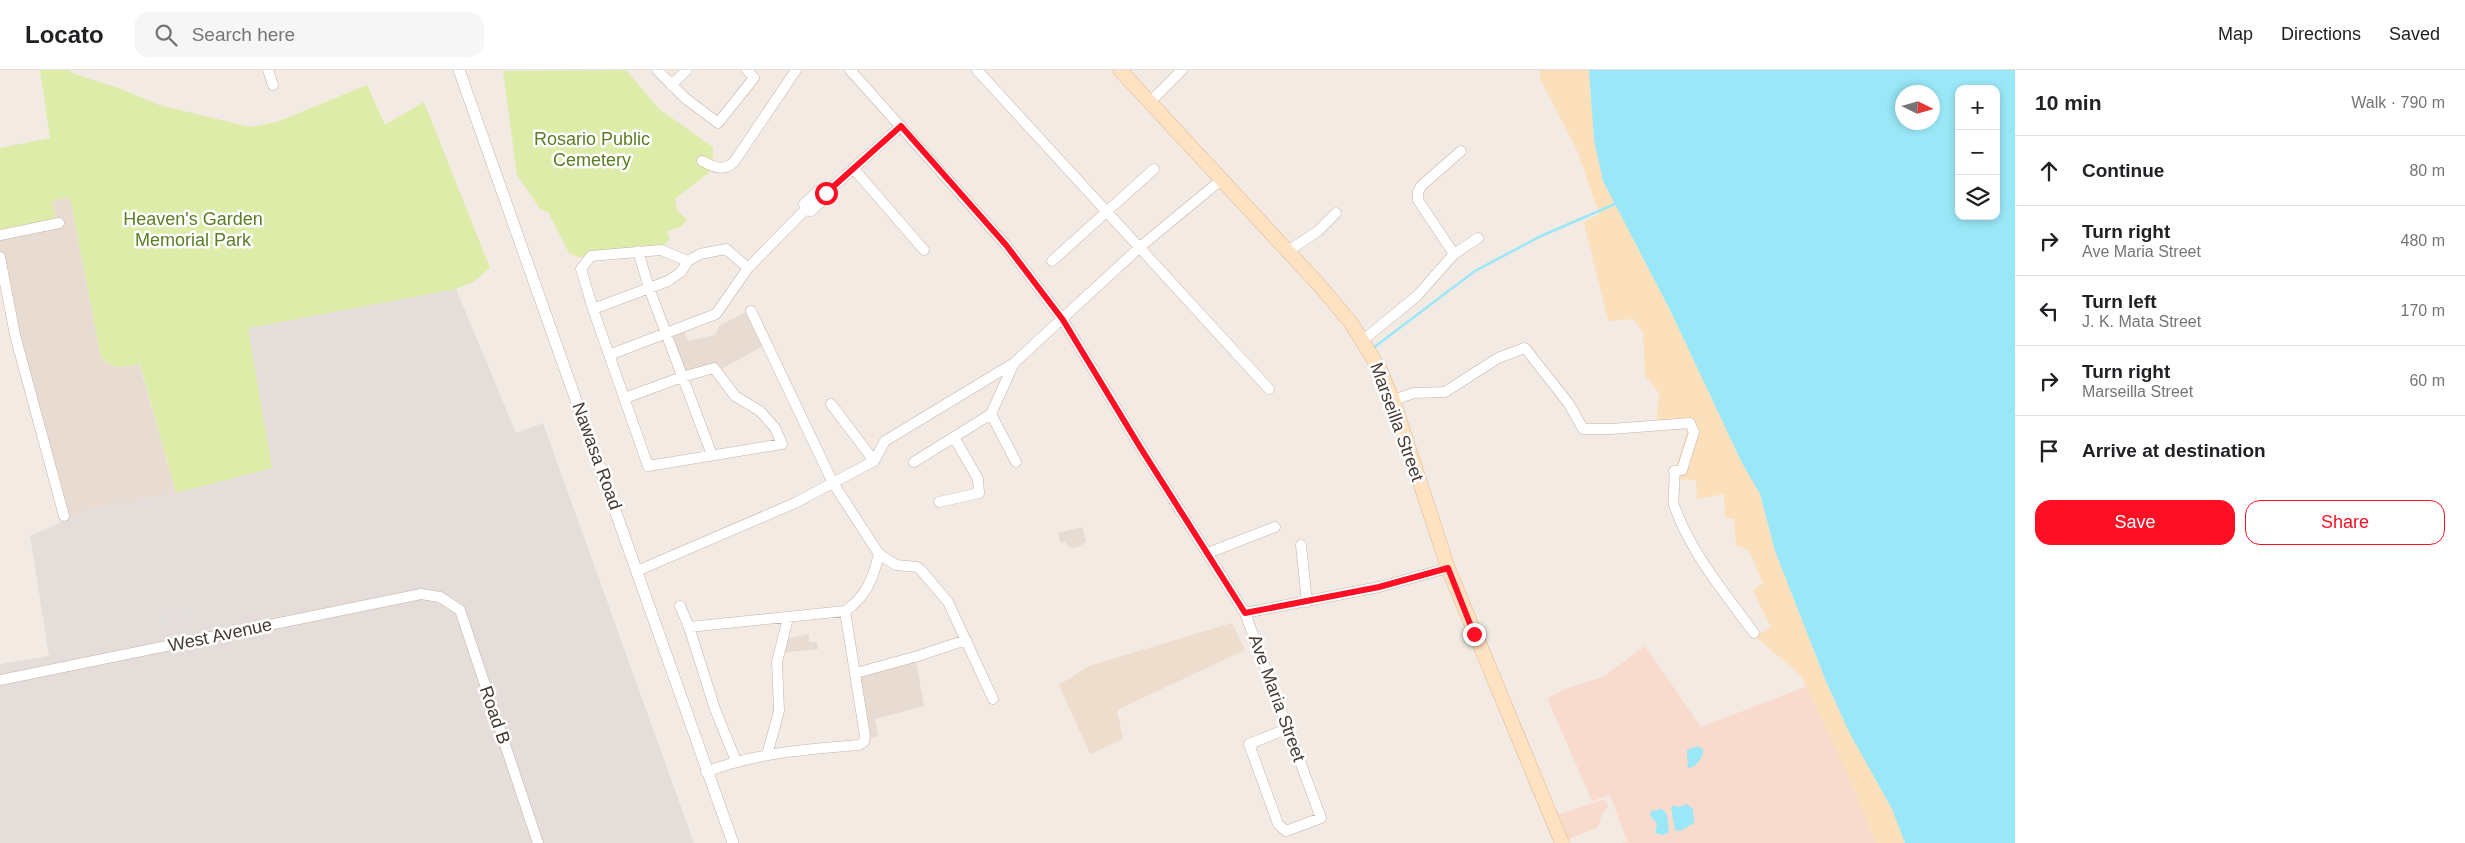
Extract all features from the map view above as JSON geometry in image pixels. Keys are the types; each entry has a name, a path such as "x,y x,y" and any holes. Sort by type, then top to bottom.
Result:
{"main road":[{"name":"Marseilla Street","path":"1120,70 1320,286 1363,340 1379,368 1392,400 1448,568 1562,843"}],"street":[{"path":"268,70 273,85"},
{"name":"Nawasa Road","path":"460,70 706,772 733,843"},
{"path":"657,70 672,85 718,122 754,78 747,70"},
{"path":"672,85 687,70"},
{"path":"702,161 718,169 729,167 796,70"},
{"name":"Ave Maria Street","path":"850,70 1006,245 1063,320 1245,613 1321,818 1286,831 1278,824 1249,744 1287,729"},
{"path":"976,70 1108,211 1269,389"},
{"path":"1149,102 1182,70"},
{"path":"609,354 716,314 748,268 805,210 811,211 818,206 826,193 901,126"},
{"path":"1454,254 1418,200 1418,192 1421,186 1461,151"},
{"path":"853,168 924,250"},
{"path":"1052,261 1154,169"},
{"path":"637,571 790,505 874,461 886,440 1014,363 1063,320 1140,247 1221,180"},
{"path":"1288,251 1318,231 1336,213"},
{"path":"0,235 59,223"},
{"path":"1363,340 1417,296 1454,254 1478,238"},
{"path":"593,309 668,281 681,272 688,261 700,254 726,249 748,268"},
{"path":"626,398 682,377 714,368 735,396 760,411 781,438 782,444 648,466 626,398 593,309 582,269 586,260 591,256 638,251 661,250 688,261"},
{"path":"638,251 649,288 712,455"},
{"path":"0,257 15,335 64,516"},
{"path":"750,310 832,483 878,554 896,565 918,567 948,602 992,698"},
{"path":"1392,400 1414,393 1445,392 1498,358 1525,348 1569,404 1583,429 1611,429 1690,423 1694,432 1682,470 1674,471 1675,497 1673,503 1681,526 1754,632"},
{"path":"914,462 991,414 1014,363"},
{"path":"831,404 874,461"},
{"path":"991,414 1016,462"},
{"path":"939,502 979,493 978,479 954,437"},
{"path":"1208,553 1275,527"},
{"path":"1301,545 1307,602"},
{"path":"689,627 845,611 857,603 873,580 878,554"},
{"path":"1245,613 1379,587 1448,568"},
{"name":"West Avenue","path":"0,680 421,594 440,597"},
{"name":"Road B","path":"440,597 460,610 538,843"},
{"path":"680,606 689,627 715,710 736,761"},
{"path":"706,772 736,761 767,755 862,744 865,736 845,611"},
{"path":"767,755 779,711 777,662 788,618"},
{"path":"856,673 918,656 966,640"}],"shaded area":[{"path":"70,197 101,358 132,366 139,363 176,493 91,509 63,521 8,326 0,283 0,233 56,220 52,201"},
{"path":"456,289 516,433 543,423 694,843 0,843 0,664 49,656 30,536 91,509 176,493 272,468 248,328"},
{"path":"748,311 763,346 720,370 683,374 671,338 684,332 688,341 715,335 719,326"},
{"path":"1082,527 1086,542 1078,547 1070,548 1065,542 1060,542 1058,533"},
{"path":"191,610 192,616 161,622 160,616"},
{"path":"1232,623 1245,650 1117,710 1123,739 1090,754 1059,685 1089,666"},
{"path":"809,634 809,642 817,642 818,649 781,653 785,639"},
{"path":"1645,646 1701,727 1825,679 1905,843 1622,843 1627,841 1610,795 1592,801 1547,698 1567,688 1603,677"},
{"path":"916,661 924,706 875,719 878,736 867,738 859,675"},
{"path":"1605,799 1608,807 1602,815 1598,827 1565,841 1554,816"}],"green space":[{"name":"Heaven's Garden Memorial Park","path":"40,70 70,70 71,73 116,87 159,105 250,127 277,122 367,85 385,125 424,102 490,268 473,282 456,289 248,328 272,468 176,493 140,364 124,367 114,366 101,358 70,197 52,201 56,221 0,233 0,148 50,138"},
{"name":"Rosario Public Cemetery","path":"626,70 659,109 713,147 712,170 675,199 677,210 687,220 681,227 667,231 670,239 663,247 578,257 569,253 548,212 541,210 517,175 503,71"}],"sand":[{"path":"1539,70 1589,70 1594,140 1603,181 1670,310 1742,463 1760,494 1775,551 1825,679 1849,732 1892,809 1905,843 1876,843 1840,757 1801,676 1755,636 1771,628 1753,590 1763,583 1749,551 1736,545 1734,519 1725,518 1724,494 1697,499 1696,480 1672,479 1688,429 1656,430 1659,393 1645,376 1643,332 1633,319 1608,321 1584,222 1599,214 1577,150 1541,81"}],"water":[{"path":"1589,70 2015,70 2015,843 1905,843 1892,809 1849,732 1825,679 1775,551 1760,494 1742,463 1670,310 1603,181 1594,140"},
{"path":"1697,746 1703,749 1702,755 1697,764 1688,768 1687,750"},
{"path":"1687,804 1693,809 1694,823 1680,831 1675,830 1671,808 1674,805 1678,807"},
{"path":"1661,809 1667,814 1669,832 1663,835 1655,833 1657,824 1650,815 1651,811"}],"waterway":[{"path":"1373,348 1475,271 1541,236 1615,204"}],"route":[{"path":"826,193 901,126 1006,245 1063,320 1140,447 1245,613 1379,587 1448,568 1474,634"}]}
